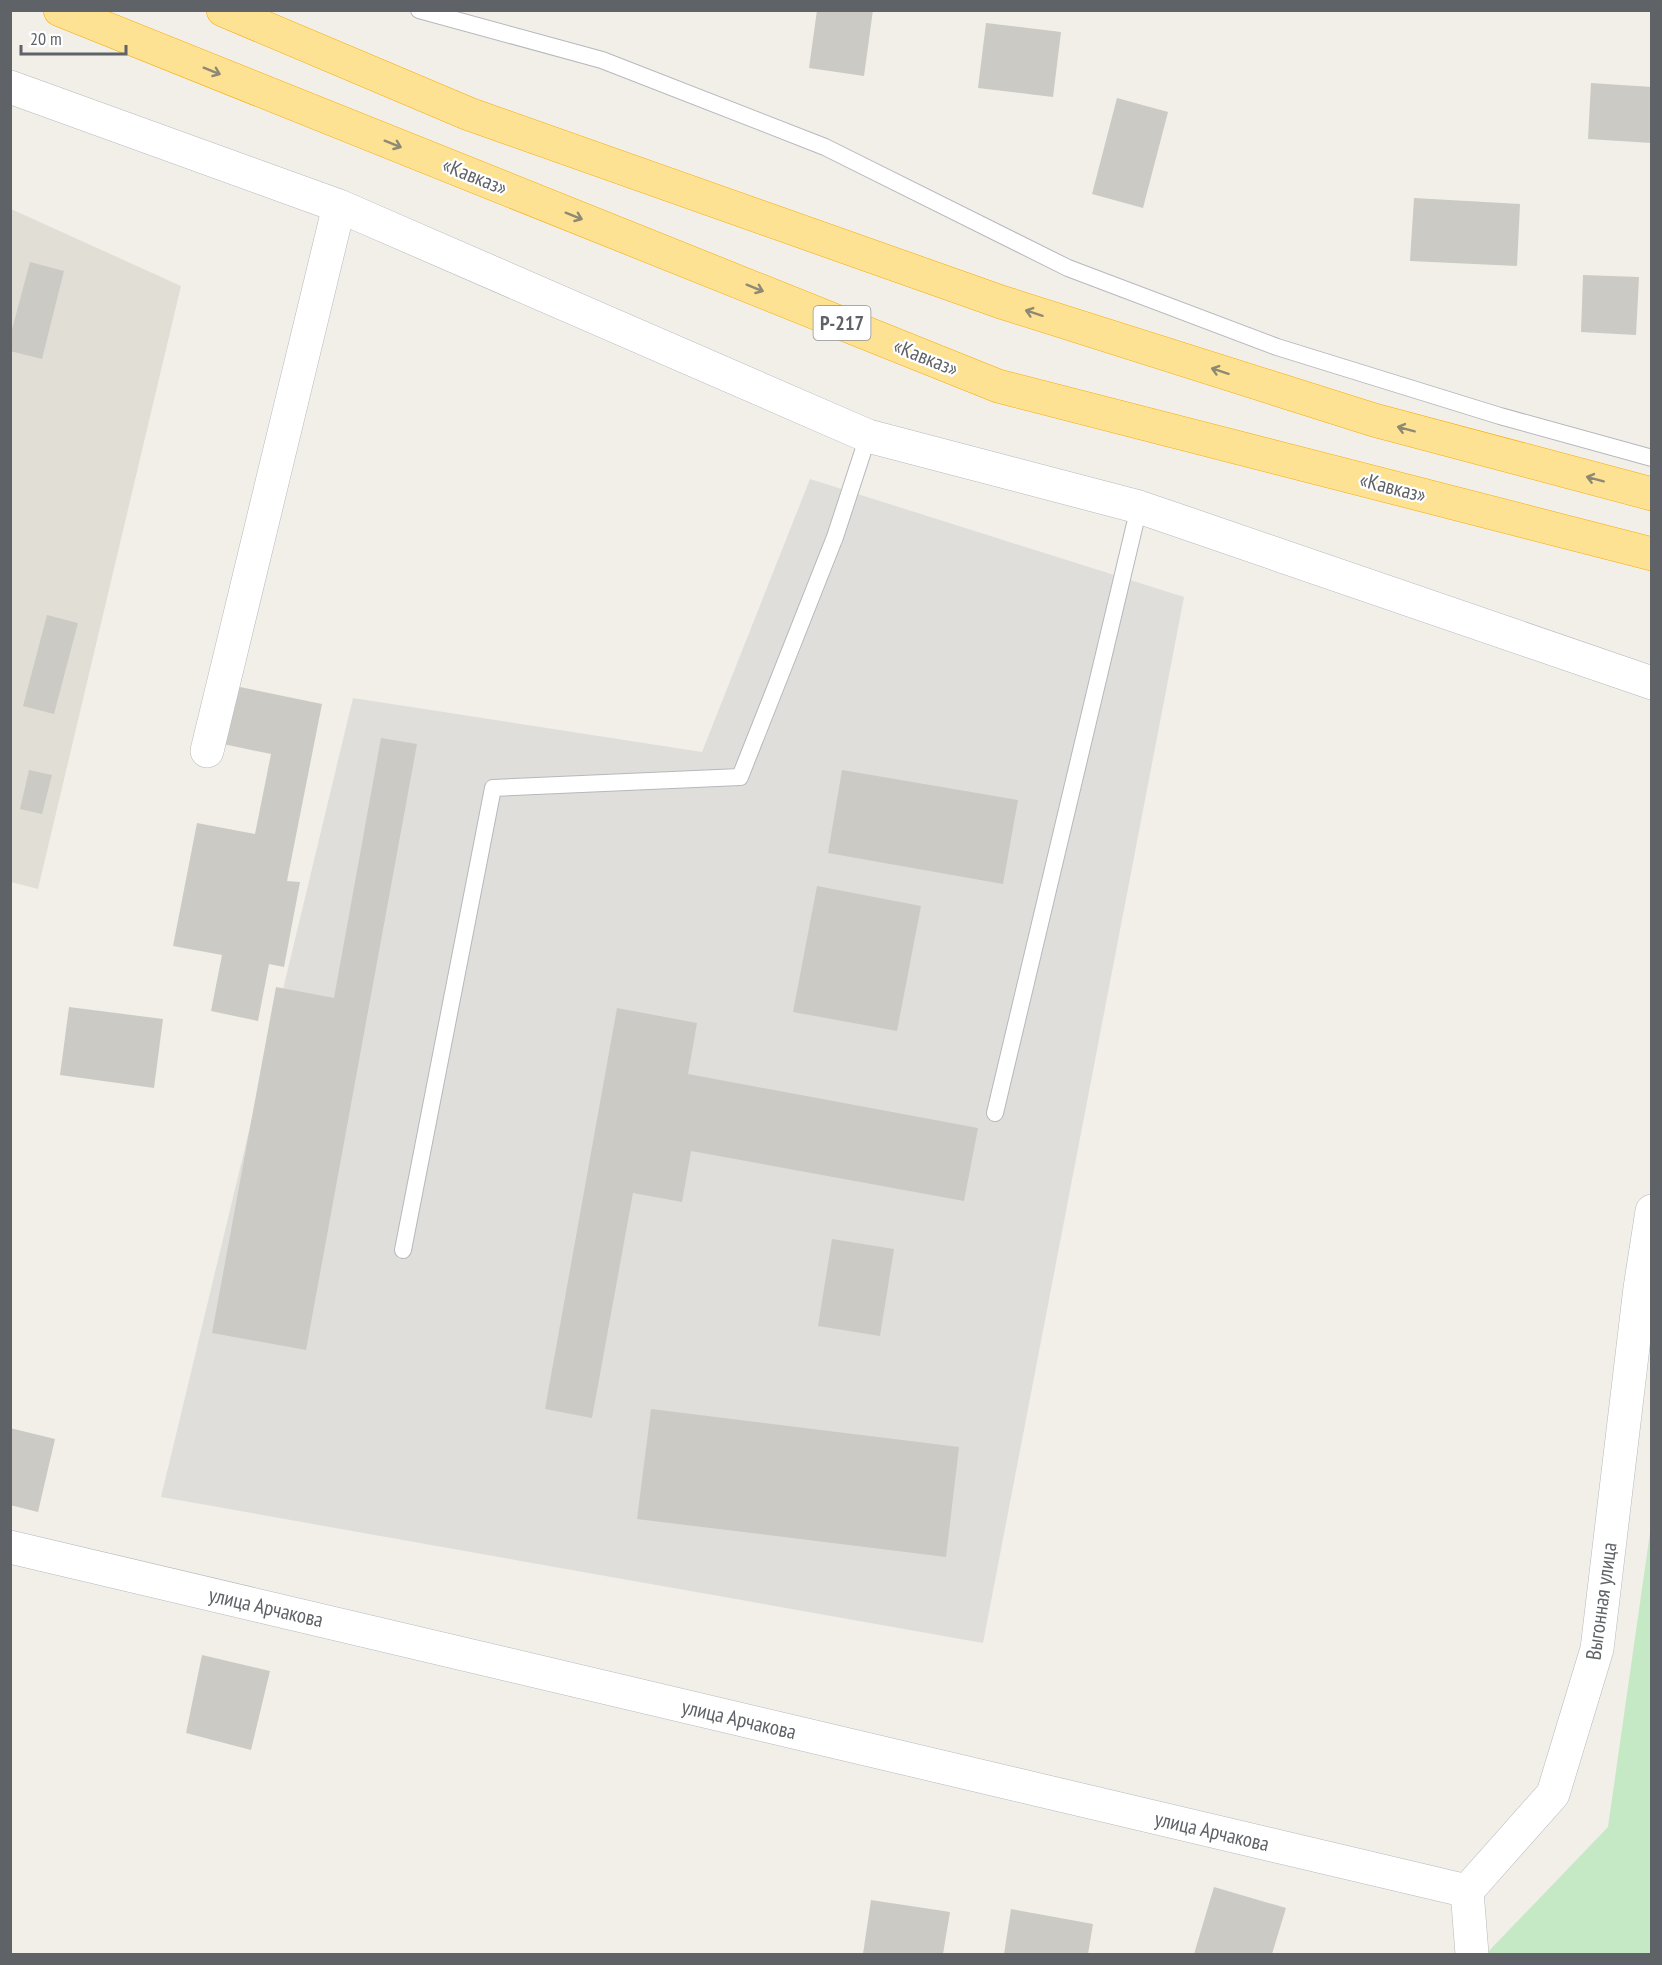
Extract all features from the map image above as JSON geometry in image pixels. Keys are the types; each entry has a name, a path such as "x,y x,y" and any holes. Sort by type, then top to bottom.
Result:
{"highway":[{"name":"«Кавказ»","path":"60,10 998,386 1652,554"},
{"path":"223,10 469,114 1001,302 1374,420 1652,494"}],"street":[{"path":"10,87 339,206 868,436 1139,507 1652,683"},
{"path":"207,751 339,206"},
{"name":"Выгонная улица","path":"1467,1891 1553,1794 1597,1649 1638,1300 1652,1211"},
{"name":"улица Арчакова","path":"10,1547 1467,1891"},
{"path":"1467,1891 1472,1954"}],"lane":[{"path":"419,10 602,60 825,147 1068,268 1277,347 1500,416 1652,458"},
{"path":"403,1250 493,788 740,777 836,537 868,436"},
{"path":"995,1113 1139,507"}],"shaded area":[{"path":"11,209 181,286 38,889 11,882"},
{"path":"810,479 1184,597 983,1643 161,1497 353,698 702,752"}],"green space":[{"path":"1651,1526 1651,1954 1486,1954 1608,1827"}],"building":[{"path":"817,10 873,10 864,76 809,68"},
{"path":"986,23 1061,32 1053,97 978,88"},
{"path":"1591,83 1652,87 1652,143 1588,139"},
{"path":"1117,98 1168,112 1143,208 1092,194"},
{"path":"1414,198 1520,204 1517,266 1410,261"},
{"path":"30,262 64,271 42,359 10,351 10,337"},
{"path":"1583,275 1639,277 1636,335 1581,332"},
{"path":"47,615 78,623 54,714 23,706"},
{"path":"235,686 322,704 287,881 300,882 284,967 269,964 258,1021 211,1011 222,955 173,946 197,823 255,834 271,754 223,744"},
{"path":"381,738 417,744 306,1350 212,1333 276,987 334,998"},
{"path":"29,770 52,775 42,814 20,809"},
{"path":"842,770 1018,800 1003,884 828,853"},
{"path":"817,886 921,906 897,1031 793,1012"},
{"path":"69,1007 163,1019 154,1088 60,1075"},
{"path":"617,1008 697,1023 688,1074 978,1128 964,1201 691,1151 682,1202 633,1193 592,1418 545,1409"},
{"path":"832,1239 894,1249 880,1336 818,1326"},
{"path":"651,1409 959,1447 946,1557 637,1519"},
{"path":"10,1428 55,1439 38,1512 10,1505"},
{"path":"202,1655 270,1671 251,1750 186,1733"},
{"path":"1214,1887 1286,1908 1272,1954 1194,1954"},
{"path":"871,1900 950,1912 943,1954 863,1954"},
{"path":"1011,1909 1093,1924 1088,1954 1004,1954"}]}
